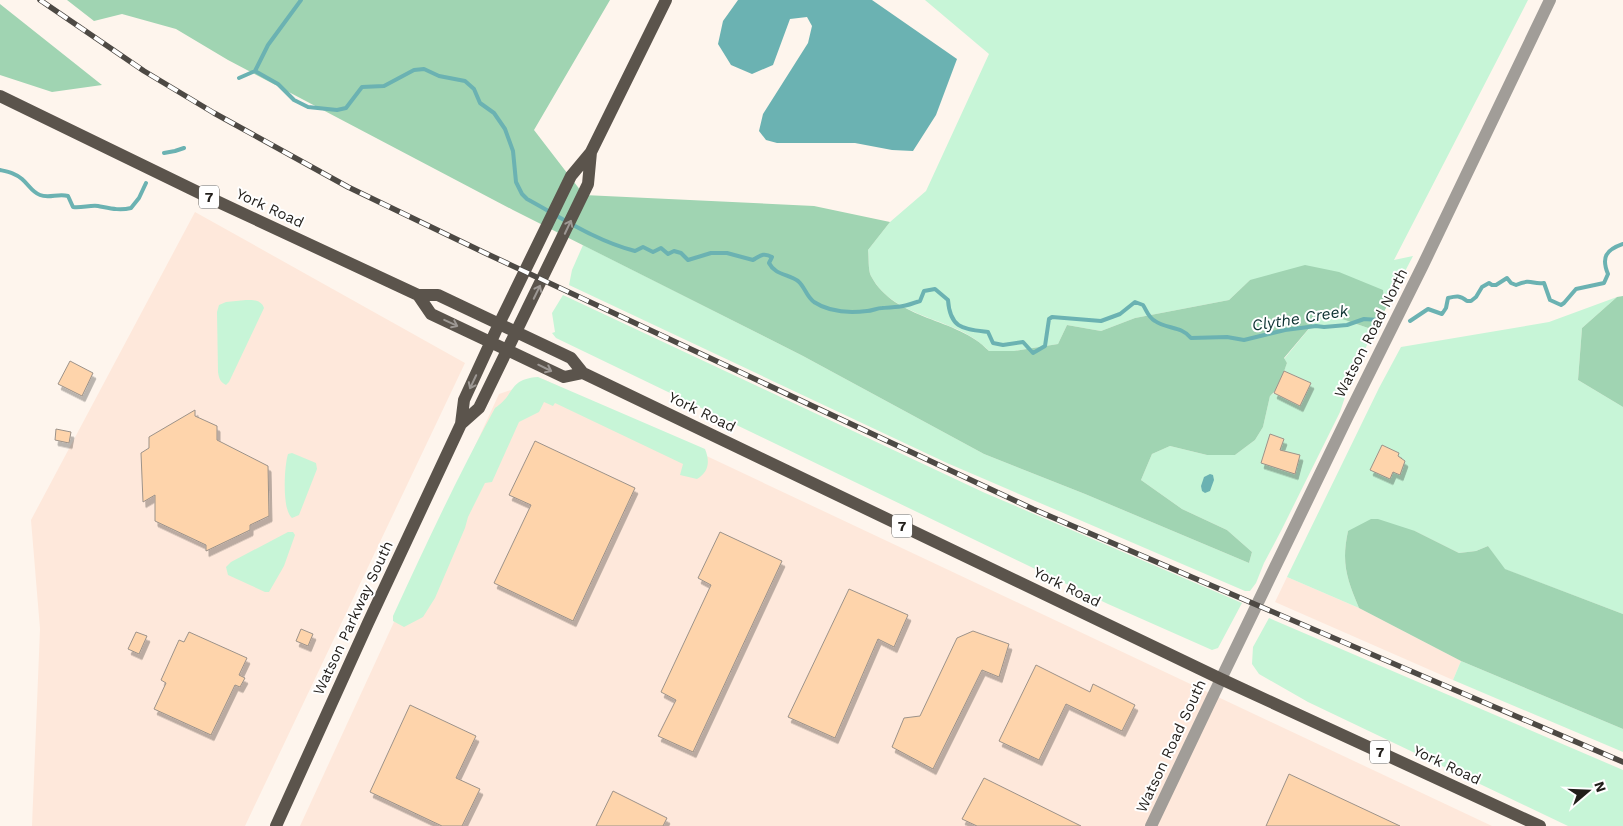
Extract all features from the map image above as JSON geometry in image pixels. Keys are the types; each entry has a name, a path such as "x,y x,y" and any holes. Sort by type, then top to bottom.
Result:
{"main road":[{"path":"591,152 666,0"},
{"name":"York Road","path":"0,96 212,199 418,295 438,295 517,332 571,358 583,373 1221,679 1540,826"},
{"name":"Watson Parkway South","path":"276,826 461,424 464,400 499,324 571,176 591,152"},
{"name":"Watson Parkway South","path":"461,424 479,408 580,203 588,184 591,152"},
{"name":"York Road","path":"418,295 431,314 564,378 583,373"}],"street":[{"name":"Watson Road North","path":"1221,679 1550,0"},
{"name":"Watson Road South","path":"1151,826 1221,679"}],"shaded area":[{"path":"195,212 465,363 245,826 32,826 40,629 31,520"},
{"path":"543,379 1492,826 300,826 499,394"},
{"path":"1287,577 1359,608 1461,661 1453,680 1275,602"}],"green space":[{"path":"67,0 610,0 534,130 584,195 814,206 890,222 868,250 871,276 882,291 910,311 960,331 976,340 989,351 1014,351 1058,344 1067,325 1101,331 1135,318 1229,300 1250,280 1305,265 1339,272 1383,290 1386,308 1374,330 1339,318 1317,319 1284,358 1287,363 1278,385 1270,396 1263,427 1255,440 1235,455 1207,455 1170,446 1152,454 1141,480 1182,509 1227,530 1252,552 1249,563 984,454 803,356 513,210 228,60 176,29 122,14 94,21"},
{"path":"925,0 1528,0 1394,260 1413,256 1386,308 1383,290 1250,280 1229,300 1135,318 1101,331 1067,325 1058,344 1014,351 989,351 976,340 960,331 895,302 882,291 869,271 868,250 890,222 926,191 989,54"},
{"path":"0,4 102,85 52,92 0,75"},
{"path":"583,245 803,356 984,454 1249,563 1252,552 1227,530 1182,509 1141,480 1152,454 1170,446 1207,455 1235,455 1255,440 1263,427 1270,396 1274,393 1300,406 1311,383 1284,371 1287,363 1284,359 1317,319 1339,318 1374,330 1351,379 1340,412 1264,563 1256,583 1250,591 1245,591 947,463 569,285 572,270"},
{"path":"563,295 985,493 1242,603 1218,648 1212,650 1108,604 556,338 552,333 555,332 552,313"},
{"path":"1623,296 1623,407 1578,380 1582,328 1617,297"},
{"path":"1617,297 1582,328 1578,380 1623,407 1623,614 1504,569 1488,546 1476,551 1459,553 1415,531 1348,531 1345,553 1346,571 1359,608 1287,577 1379,388 1401,347 1549,322"},
{"path":"246,300 259,302 264,308 226,385 220,380 218,372 217,312 219,305 226,302"},
{"path":"538,377 705,449 708,458 706,470 697,479 680,475 683,464 555,403 553,406 544,402 539,412 519,422 492,482 485,483 468,517 435,598 423,617 404,627 393,621 393,616 430,537 495,408 502,403 517,384 528,378"},
{"path":"292,453 316,463 317,469 299,515 292,518 285,498 285,478 288,454"},
{"path":"1371,519 1378,519 1415,531 1459,553 1476,551 1488,546 1505,569 1623,614 1623,729 1461,661 1359,608 1346,571 1346,543 1348,531"},
{"path":"288,532 293,532 295,535 284,566 269,592 265,592 228,575 226,567 231,562"},
{"path":"1269,618 1623,770 1623,826 1568,826 1308,702 1259,674 1252,664 1253,647"},
{"path":"1461,661 1623,729 1623,752 1453,680"}],"water":[{"path":"738,0 872,0 957,59 936,115 913,151 892,150 855,143 777,143 766,140 759,131 763,114 808,43 812,26 807,17 790,19 773,65 752,74 731,65 718,44 723,21"},
{"path":"1210,474 1213,475 1214,480 1210,491 1205,493 1202,491 1201,486 1204,477"}],"building":[{"path":"70,361 93,373 82,396 58,384"},
{"path":"1284,371 1311,383 1300,406 1274,393"},
{"path":"195,410 195,416 217,426 217,440 268,466 269,516 250,525 250,530 206,551 206,545 155,521 155,495 143,502 141,453 149,448 149,437"},
{"path":"56,429 71,432 69,443 55,440"},
{"path":"1270,434 1284,439 1280,450 1300,455 1295,474 1261,463"},
{"path":"535,441 635,488 573,621 494,583 531,505 509,495"},
{"path":"1382,445 1399,453 1398,456 1405,461 1400,475 1393,472 1390,479 1370,470"},
{"path":"720,532 782,561 693,752 658,736 676,700 661,692 711,585 698,578"},
{"path":"849,589 908,615 894,647 878,639 835,738 788,717"},
{"path":"301,629 313,634 308,646 296,641"},
{"path":"973,631 1009,644 999,677 982,670 933,769 892,747 904,718 920,716 957,638"},
{"path":"136,632 147,636 139,654 128,649"},
{"path":"189,632 247,658 239,675 245,678 240,687 235,685 211,735 154,709 166,683 161,680 179,640 184,642"},
{"path":"1036,665 1090,692 1093,684 1135,705 1122,731 1066,704 1039,760 999,741"},
{"path":"410,705 476,736 456,778 480,789 462,826 442,826 370,792"},
{"path":"1289,774 1400,826 1266,826"},
{"path":"984,778 1081,826 977,826 962,819"},
{"path":"613,791 667,818 663,826 596,826"}],"waterway":[{"path":"255,71 268,45 301,0"},
{"name":"Clythe Creek","path":"239,78 255,71 278,84 294,100 308,107 337,110 346,108 362,87 384,86 414,70 424,69 439,76 465,81 474,89 480,103 494,113 505,129 513,151 516,182 522,194 527,199 593,235 635,251 643,247 653,252 661,248 668,254 674,251 681,253 688,260 711,253 727,253 753,260 766,255 772,257 769,263 775,270 798,281 814,302 826,308 840,311 860,312 905,306 920,301 924,291 935,289 948,300 952,317 960,326 988,332 993,343 1003,345 1023,342 1033,353 1045,346 1049,319 1052,317 1101,321 1120,314 1135,302 1143,305 1149,316 1159,324 1179,329 1191,338 1227,337 1244,340 1285,330 1347,325 1364,319 1379,320"},
{"name":"Clythe Creek","path":"164,153 184,148"},
{"name":"Clythe Creek","path":"0,170 17,175 40,195 68,196 73,207 131,208 139,198 146,183"},
{"name":"Clythe Creek","path":"1410,321 1428,309 1442,314 1446,308 1448,298 1458,296 1471,301 1482,287 1489,283 1496,285 1507,278 1516,285 1525,282 1544,283 1550,300 1561,305 1576,289 1604,283 1608,274 1605,263 1606,255 1612,249 1623,244"}],"railway":[{"path":"40,0 144,71 214,113 348,187 483,252 1033,509 1623,762"}]}
